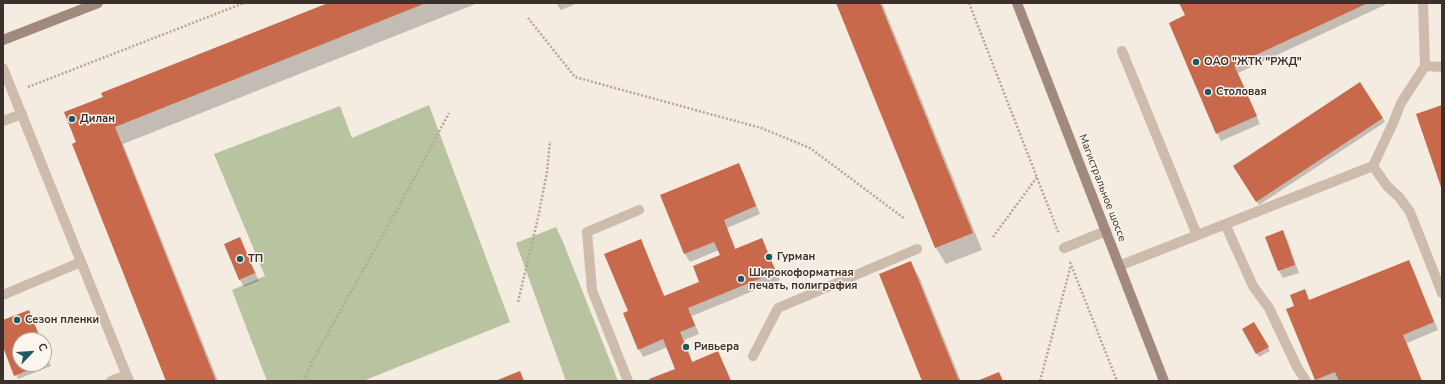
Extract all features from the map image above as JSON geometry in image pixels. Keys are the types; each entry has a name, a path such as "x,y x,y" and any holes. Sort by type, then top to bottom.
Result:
{"main road":[{"path":"3,40 98,3"},
{"name":"Магистральное шоссе","path":"1017,3 1164,381"}],"lane":[{"path":"1119,266 1372,166 1401,103 1425,66 1423,3"},
{"path":"1122,51 1198,235"},
{"path":"1425,66 1442,66"},
{"path":"3,68 128,378 110,381"},
{"path":"3,121 22,114"},
{"path":"1372,166 1410,212 1442,293"},
{"path":"628,381 592,290 587,232 639,210"},
{"path":"1225,224 1253,286 1269,308 1296,368 1306,381"},
{"path":"1064,248 1106,231"},
{"path":"753,356 778,308 917,249"},
{"path":"3,295 81,262"}],"path":[{"path":"13,93 244,3"},
{"path":"969,3 1117,381"},
{"path":"528,18 575,77 761,128 810,148 905,219"},
{"path":"303,381 319,349 412,183 449,113"},
{"path":"518,302 538,218 547,172 550,141"},
{"path":"993,236 1037,177"},
{"path":"1040,381 1071,264"}],"green space":[{"path":"429,105 510,322 363,381 267,381 232,290 265,276 214,154 340,106 352,138"},
{"path":"556,227 618,381 566,381 516,243"}],"building":[{"path":"328,3 426,3 115,127 216,381 166,381 72,144 76,142 64,112 103,97 101,93"},
{"path":"836,3 880,3 973,233 935,248"},
{"path":"1179,3 1368,3 1234,65 1257,116 1216,134 1169,23 1185,15"},
{"path":"1360,82 1383,118 1256,202 1233,166"},
{"path":"1442,105 1442,190 1416,114"},
{"path":"739,163 756,206 724,220 735,249 762,238 776,272 688,308 695,326 680,332 692,362 718,351 731,381 650,381 649,379 675,369 663,339 638,350 623,313 628,311 604,254 641,239 664,296 699,282 693,266 720,255 714,242 684,254 660,195"},
{"path":"1283,230 1295,265 1278,271 1265,237"},
{"name":"ТП","path":"240,237 255,273 239,280 224,244"},
{"path":"1409,260 1434,322 1403,335 1422,381 1339,381 1335,372 1315,380 1286,309 1294,306 1290,295 1305,289 1309,300"},
{"path":"911,261 959,381 922,381 879,274"},
{"path":"29,310 38,332 12,332 12,371 3,347 3,320"},
{"path":"1254,322 1269,347 1256,354 1242,329"},
{"path":"520,371 524,381 495,381"},
{"path":"12,372 24,372 14,376"},
{"path":"999,372 1003,381 977,381"}],"place":[{"name":"ОАО \"ЖТК \"РЖД\"","path":"1196,62"},
{"name":"Столовая","path":"1208,92"},
{"name":"Дилан","path":"72,119"},
{"name":"Гурман","path":"769,257"},
{"name":"ТП","path":"240,259"},
{"name":"Широкоформатная печать, полиграфия","path":"741,279"},
{"name":"Сезон пленки","path":"17,320"},
{"name":"Ривьера","path":"686,347"}]}
